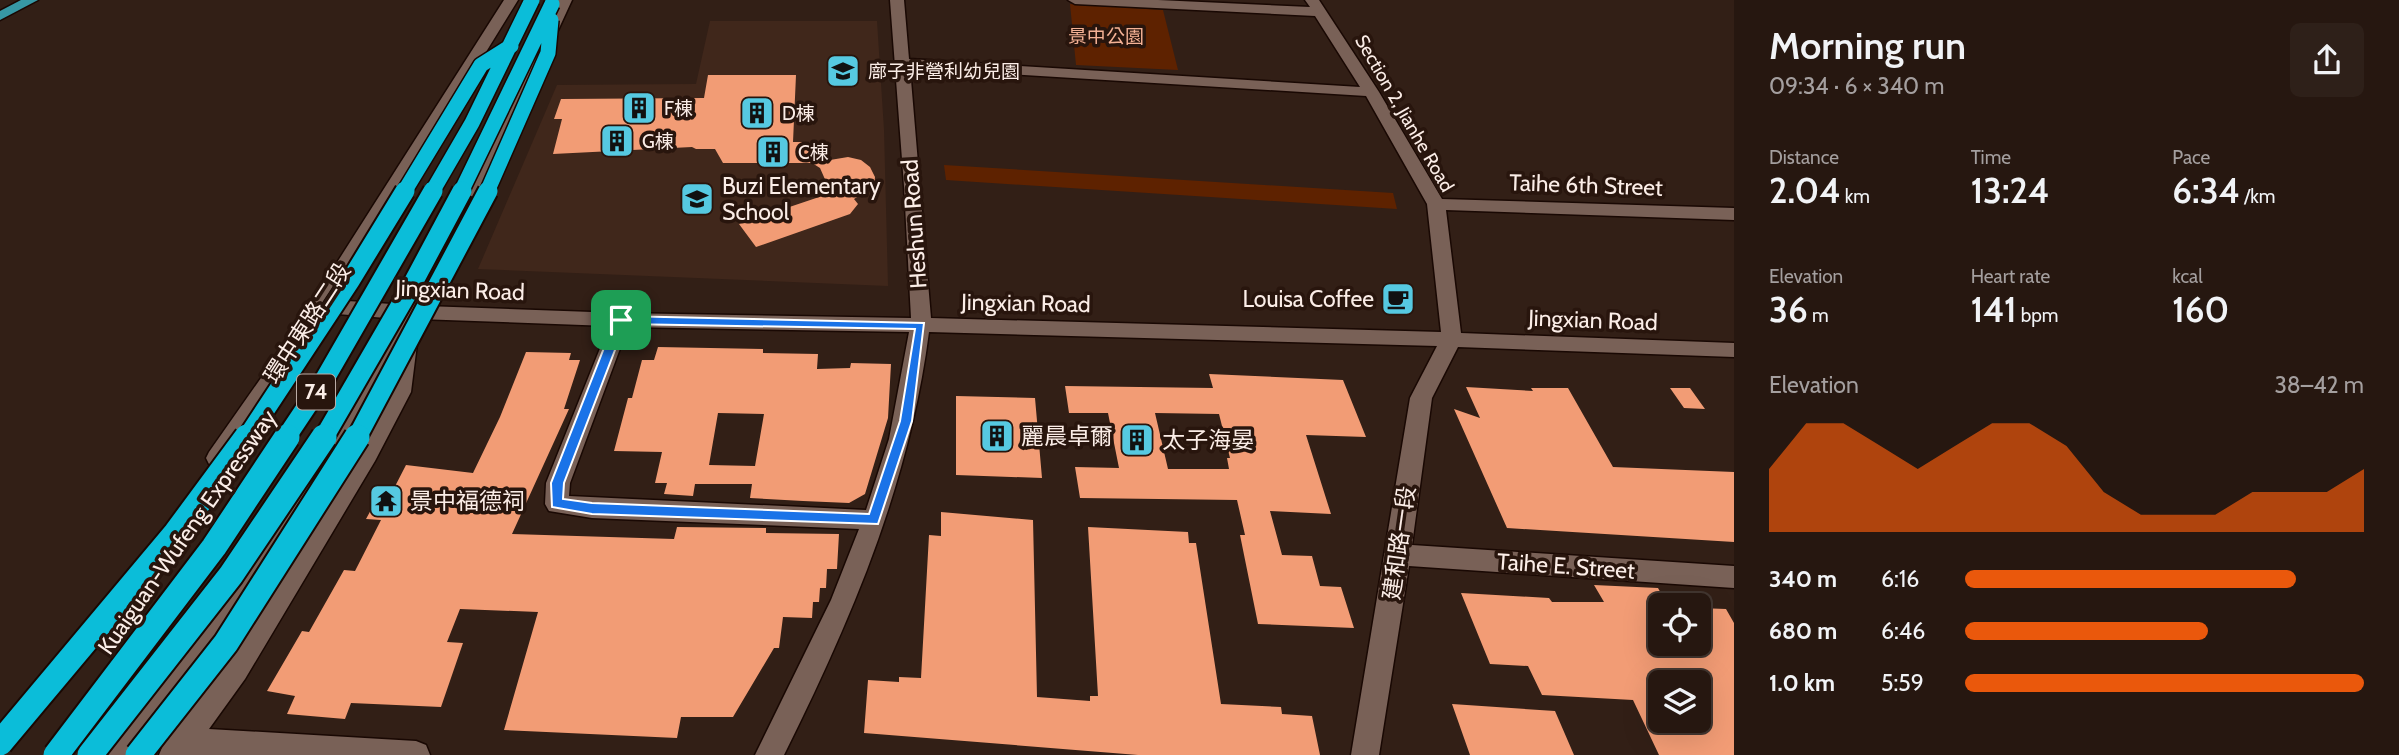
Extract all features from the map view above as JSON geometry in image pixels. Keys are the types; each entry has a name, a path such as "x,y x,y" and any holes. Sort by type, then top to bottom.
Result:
{"highway":[{"name":"Kuaiguan-Wufeng Expressway","path":"56,755 207,558 268,468 391,267 472,123 511,46 550,1"},
{"name":"74","path":"90,755 172,655 245,557 314,454 366,369 493,130 550,1"},
{"path":"138,755 226,643 358,435 491,184 548,53 550,1"},
{"path":"0,743 176,533 240,448 350,281 481,65 511,46"}],"main road":[{"path":"0,16 7,9 31,0"}],"street":[{"name":"環中東路二段","path":"0,726 87,627 197,489 296,343 511,0"},
{"name":"Heshun Road","path":"769,755 820,656 874,520 906,421 921,325 914,186 897,0"},
{"path":"1075,0 1316,6"},
{"path":"113,755 285,523 412,313 499,141 550,1"},
{"name":"Section 2, Jianhe Road","path":"1316,6 1371,92 1436,204 1452,338"},
{"path":"902,63 1371,92"},
{"name":"Taihe 6th Street","path":"1436,204 1734,214"},
{"name":"Jingxian Road","path":"317,306 412,313 621,320 1452,338 1734,350"},
{"path":"178,748 235,670 367,455 400,392 412,313"},
{"path":"621,320 558,483 557,504 592,508 874,520"},
{"name":"建和路一段","path":"1365,755 1398,555 1420,398 1452,338"},
{"name":"Taihe E. Street","path":"1398,555 1734,577"},
{"path":"178,748 416,755"}],"shaded area":[{"name":"Buzi Elementary School","path":"710,21 877,21 884,130 888,286 478,269 557,85 696,84"}],"green space":[{"name":"景中公園","path":"1070,4 1163,10 1178,70 1076,65"},
{"path":"944,165 1393,193 1397,209 946,180"}],"building":[{"path":"708,75 796,75 793,142 830,142 830,160 848,157 861,160 870,167 875,177 874,186 854,199 858,204 850,214 756,247 739,224 831,193 820,168 812,163 723,163 715,149 692,147 553,154 562,119 554,119 561,99 704,98"},
{"path":"658,347 763,349 763,353 818,354 817,369 850,368 851,363 891,364 888,418 865,494 849,503 750,498 752,484 695,484 693,496 664,494 667,483 655,483 662,452 614,451 628,398 632,398 642,360 654,360","holes":["718,413 764,414 755,466 709,465"]},
{"path":"526,352 571,353 569,360 580,360 564,409 569,409 512,534 674,539 677,527 766,528 766,533 839,534 837,569 827,569 826,588 820,588 819,602 813,602 812,618 783,617 779,648 774,648 733,717 681,717 677,738 504,730 538,612 460,609 447,642 463,643 441,707 351,703 345,719 287,714 295,696 267,691 302,631 309,632 344,570 355,571 381,520 366,519 378,497 389,498 406,465 473,473 500,417"},
{"path":"1209,374 1343,380 1366,437 1306,435 1331,514 1270,511 1282,555 1312,556 1320,586 1341,587 1354,628 1258,624 1240,535 1245,535 1237,500 1080,498 1075,467 1119,468 1108,413 1069,413 1065,386 1213,388","holes":["1155,413 1219,414 1230,458 1227,458 1229,469 1168,469"]},
{"path":"1466,387 1533,391 1531,388 1568,388 1613,467 1734,472 1734,542 1507,528 1454,409 1480,418"},
{"path":"1670,388 1690,388 1705,409 1684,408"},
{"name":"麗晨卓爾","path":"956,396 1035,398 1042,478 956,475"},
{"path":"941,512 1033,520 1037,697 1090,701 1090,696 1098,696 1088,527 1188,532 1189,543 1196,543 1221,704 1281,707 1282,714 1312,716 1320,755 1138,755 864,733 868,680 899,682 899,677 921,678 929,535 941,536"},
{"path":"1594,585 1658,588 1661,593 1648,593 1648,656 1711,656 1711,608 1726,609 1734,623 1734,755 1659,755 1649,733 1711,733 1711,670 1648,670 1648,732 1633,700 1542,695 1528,666 1490,664 1461,593 1549,598 1552,602 1604,602"},
{"path":"1452,704 1555,711 1574,755 1470,755"}],"place":[{"name":"廍子非營利幼兒園","path":"843,71"},
{"name":"F棟","path":"639,108"},
{"name":"D棟","path":"757,113"},
{"name":"G棟","path":"617,141"},
{"name":"C棟","path":"773,152"},
{"name":"Buzi Elementary School","path":"697,199"},
{"name":"Louisa Coffee","path":"1398,299"},
{"name":"麗晨卓爾","path":"997,436"},
{"name":"太子海晏","path":"1137,440"},
{"name":"景中福德祠","path":"386,501"}],"route":[{"path":"621,320 921,325 906,421 874,520 592,508 557,504 558,483 621,320"}]}
